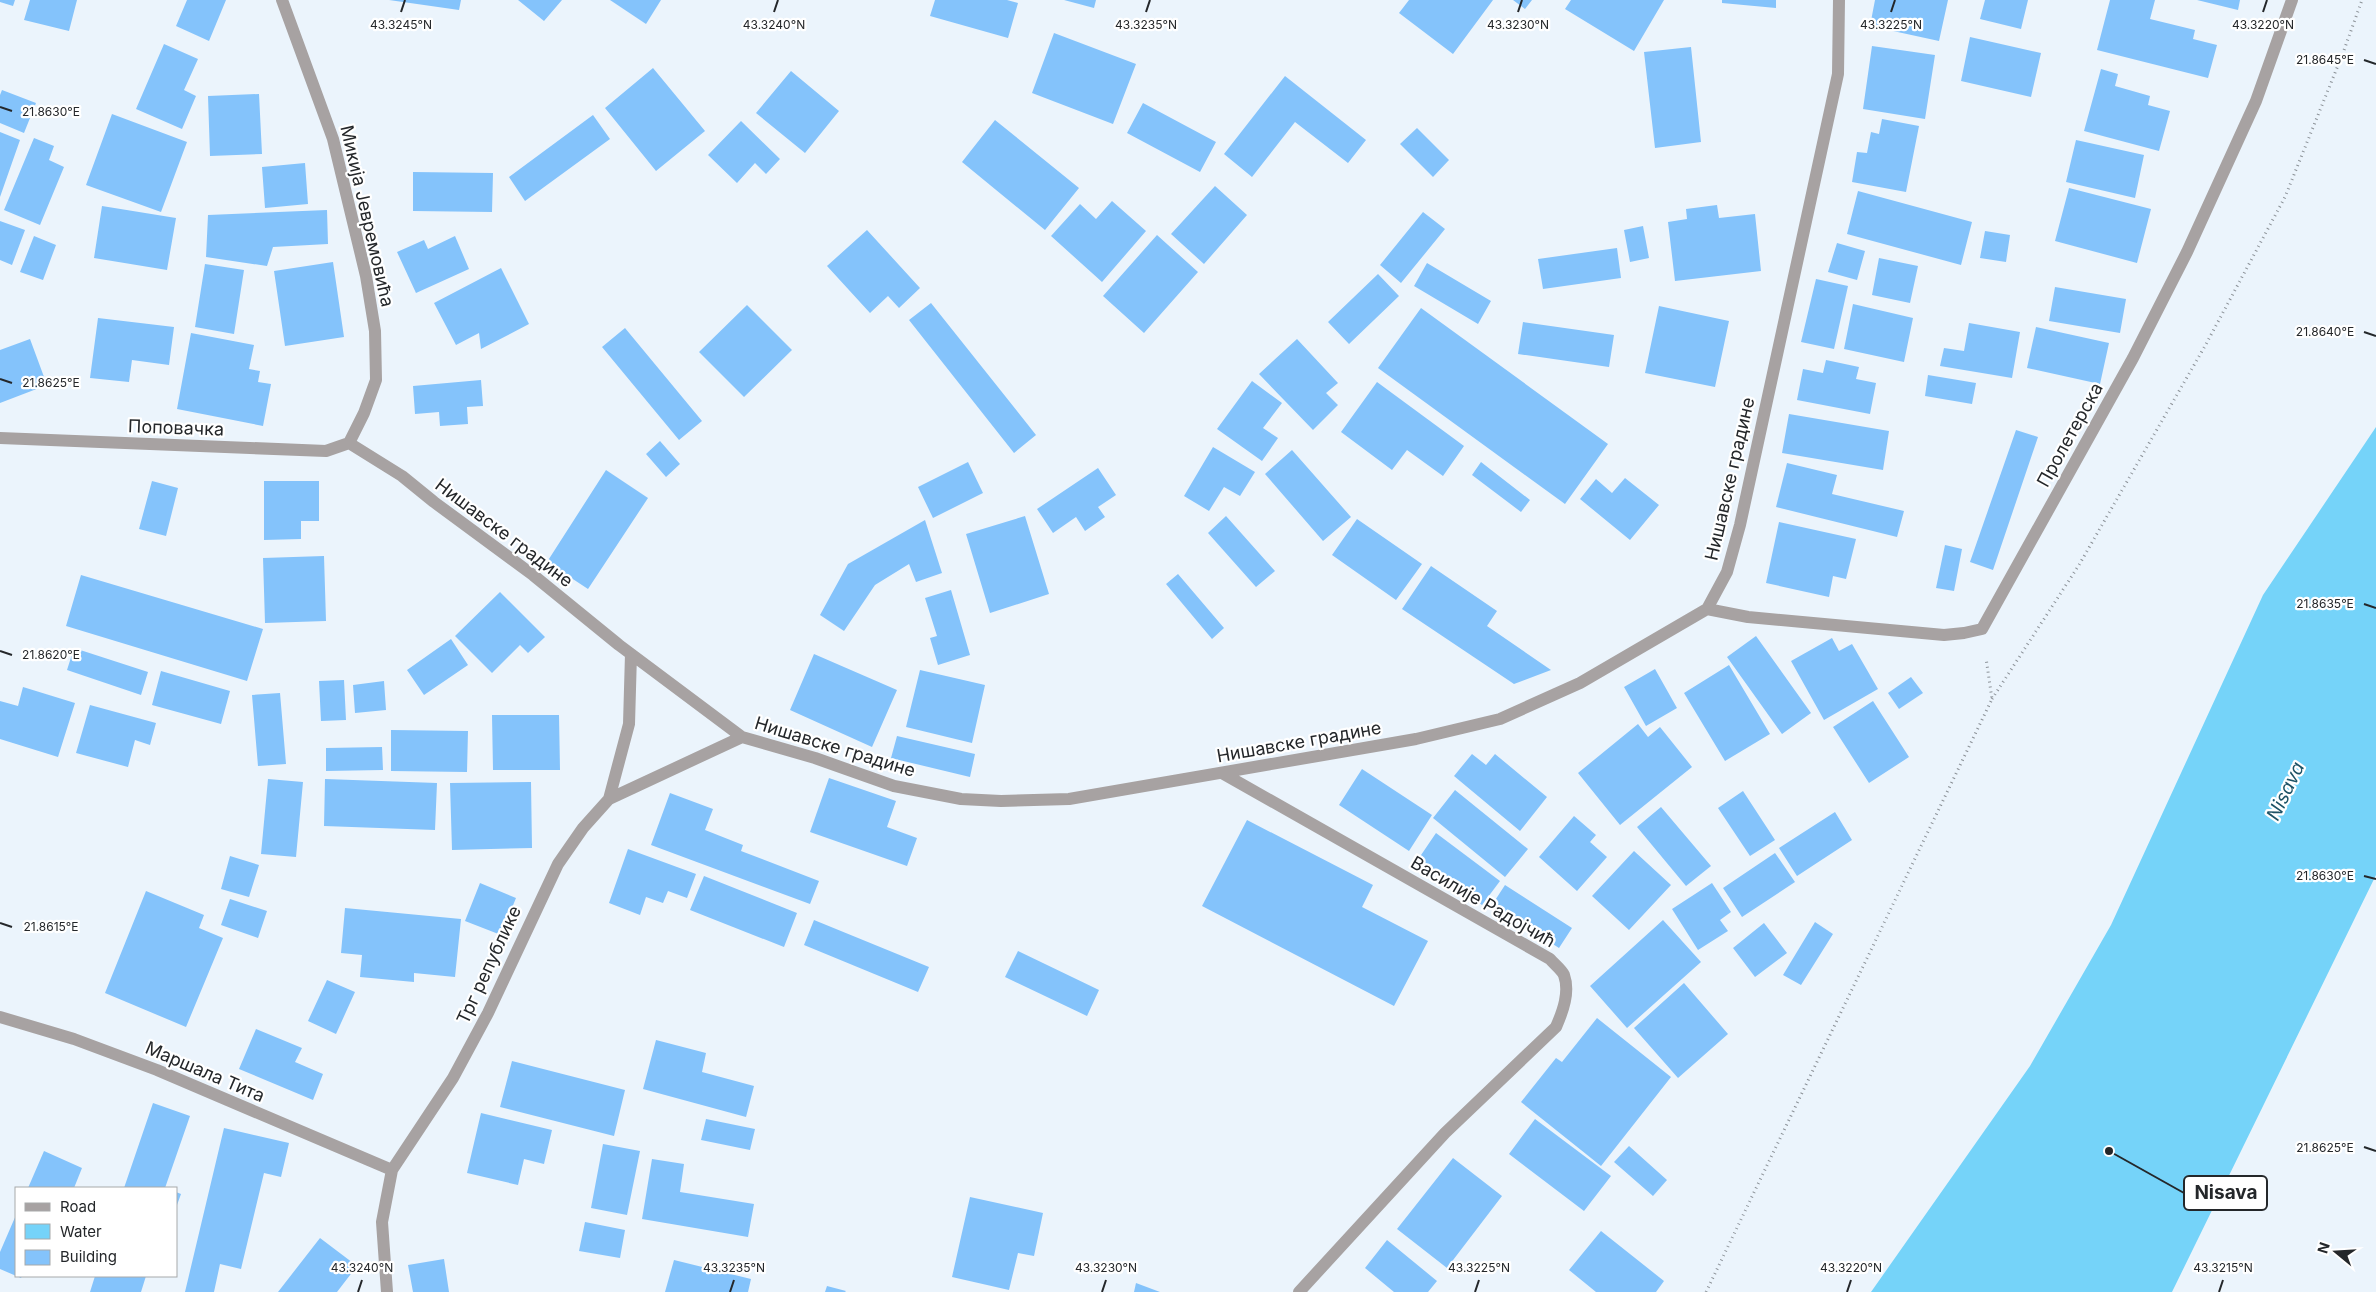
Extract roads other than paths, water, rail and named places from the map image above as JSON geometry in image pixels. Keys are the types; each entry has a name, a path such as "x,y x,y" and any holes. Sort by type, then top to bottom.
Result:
{"street":[{"name":"Микија Јевремовића","path":"282,0 333,140 366,276 374,331 376,380 364,413 349,443"},
{"name":"Нишавске градине","path":"349,443 402,476 533,575 631,654 742,737 815,758 894,786 961,799 1001,801 1069,799 1416,739 1500,719 1580,683 1707,609 1727,572 1735,547 1838,74 1839,0"},
{"name":"Пролетерска","path":"1707,609 1748,616 1944,635 1964,633 1982,628 2128,366 2187,252 2256,101 2292,0"},
{"name":"Поповачка","path":"0,438 326,451 349,443"},
{"path":"609,799 629,724 631,654"},
{"name":"Трг републике","path":"387,1292 382,1222 392,1170 453,1078 488,1013 558,864 583,828 609,799 742,737"},
{"name":"Василије Радојчић","path":"1222,773 1550,960 1563,974 1566,988 1564,1008 1556,1027 1445,1133 1299,1292"},
{"name":"Маршала Тита","path":"0,1017 74,1039 158,1070 392,1170"}],"water":[{"path":"2376,427 2376,875 2172,1292 1871,1292 2030,1066 2111,925 2263,595"}],"place":[{"name":"Nisava","path":"2109,1151"}]}
